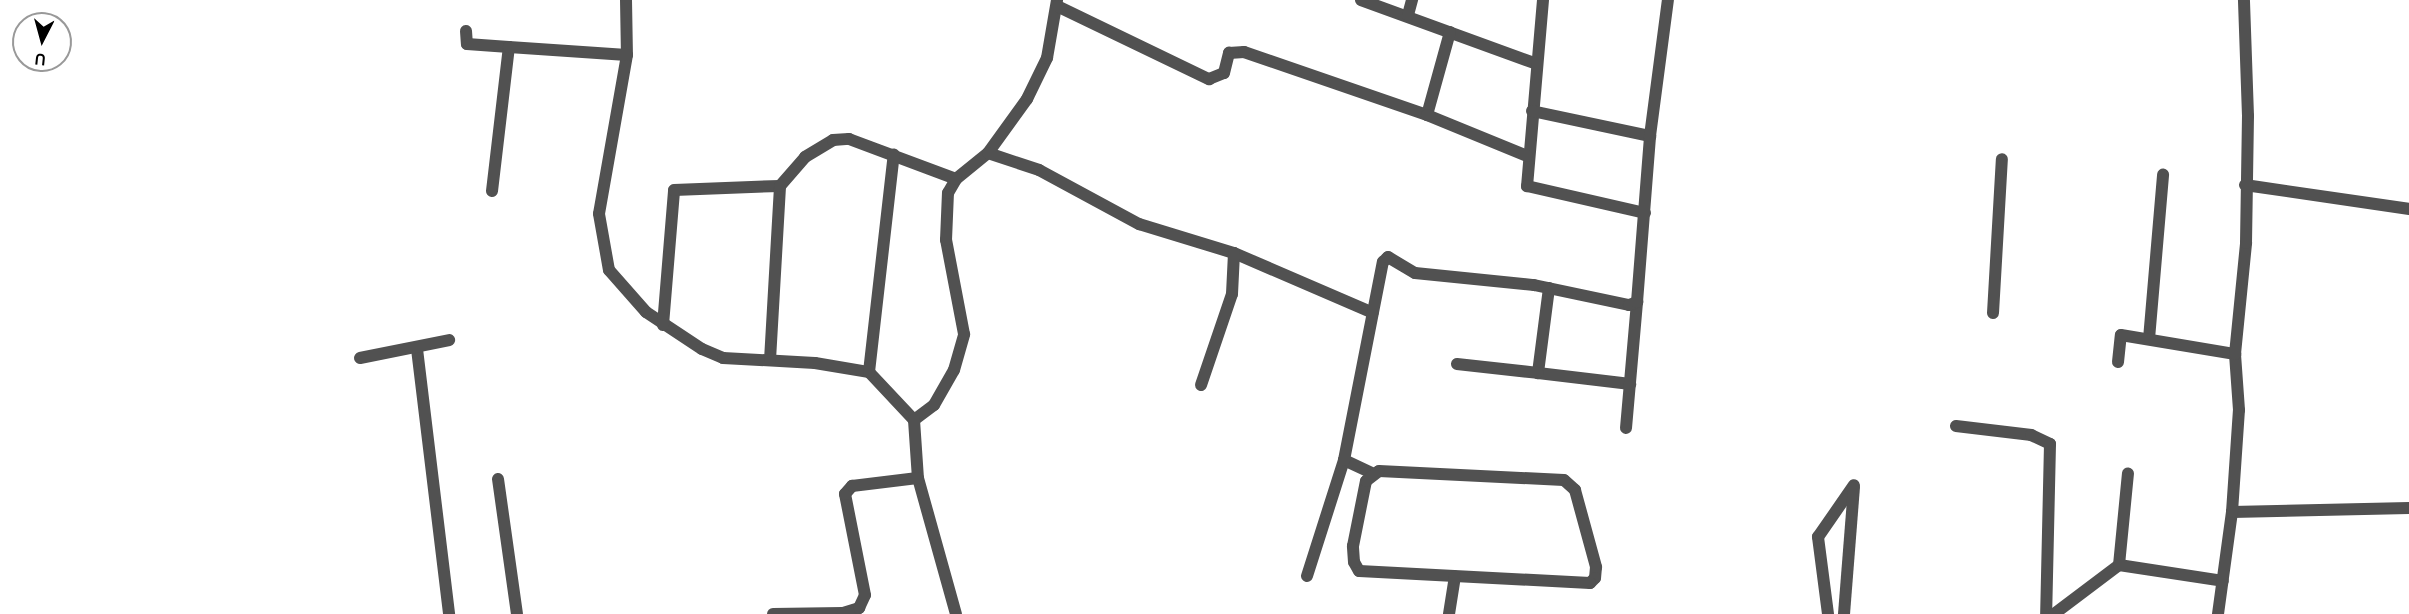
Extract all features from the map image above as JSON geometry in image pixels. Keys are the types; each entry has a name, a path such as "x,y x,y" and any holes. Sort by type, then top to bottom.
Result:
{"street":[{"path":"626,0 627,55 599,214 602,246 609,270 624,290 663,325 723,358 770,360 869,372 914,420 918,478 956,614"},
{"path":"1361,0 1408,15 1537,64"},
{"path":"1408,15 1413,0"},
{"path":"1543,0 1524,179 1532,189 1645,213"},
{"path":"1626,428 1650,136 1668,0"},
{"path":"2218,614 2232,512 2239,410 2235,354 2246,243 2245,185 2248,116 2244,0"},
{"path":"914,420 934,405 954,370 964,334 946,240 948,194 956,179 988,153 1027,99 1047,58 1057,3 1209,79 1224,73 1229,53 1244,52 1427,115 1527,156"},
{"path":"466,31 467,44 627,55"},
{"path":"1427,115 1450,32"},
{"path":"492,191 509,47"},
{"path":"1532,111 1650,136"},
{"path":"770,360 780,186 805,157 833,140 849,139 956,179"},
{"path":"988,153 1040,170 1150,228 1234,253 1373,313"},
{"path":"869,372 894,154"},
{"path":"1993,313 2002,159"},
{"path":"2149,339 2163,175"},
{"path":"2245,185 2409,209"},
{"path":"663,325 674,190 780,186"},
{"path":"1201,385 1232,294 1234,253"},
{"path":"1307,576 1344,460 1383,262 1388,257 1415,273 1548,288 1629,305 1638,302"},
{"path":"1538,373 1548,288"},
{"path":"2118,362 2121,335 2235,354"},
{"path":"360,358 417,349 449,340"},
{"path":"417,349 449,614"},
{"path":"1457,364 1630,384"},
{"path":"1956,426 2031,435 2050,444 2046,614"},
{"path":"1344,460 1372,473 1564,480 1571,484 1596,567 1590,583 1359,571 1354,562 1353,546 1366,482 1372,473"},
{"path":"2119,565 2128,473"},
{"path":"773,614 843,613 859,608 865,595 846,494 852,486 918,478"},
{"path":"498,479 517,614"},
{"path":"1828,614 1818,537 1854,485 1844,614"},
{"path":"2232,512 2409,508"},
{"path":"2054,614 2119,565 2223,581"},
{"path":"1449,614 1455,576"}]}
